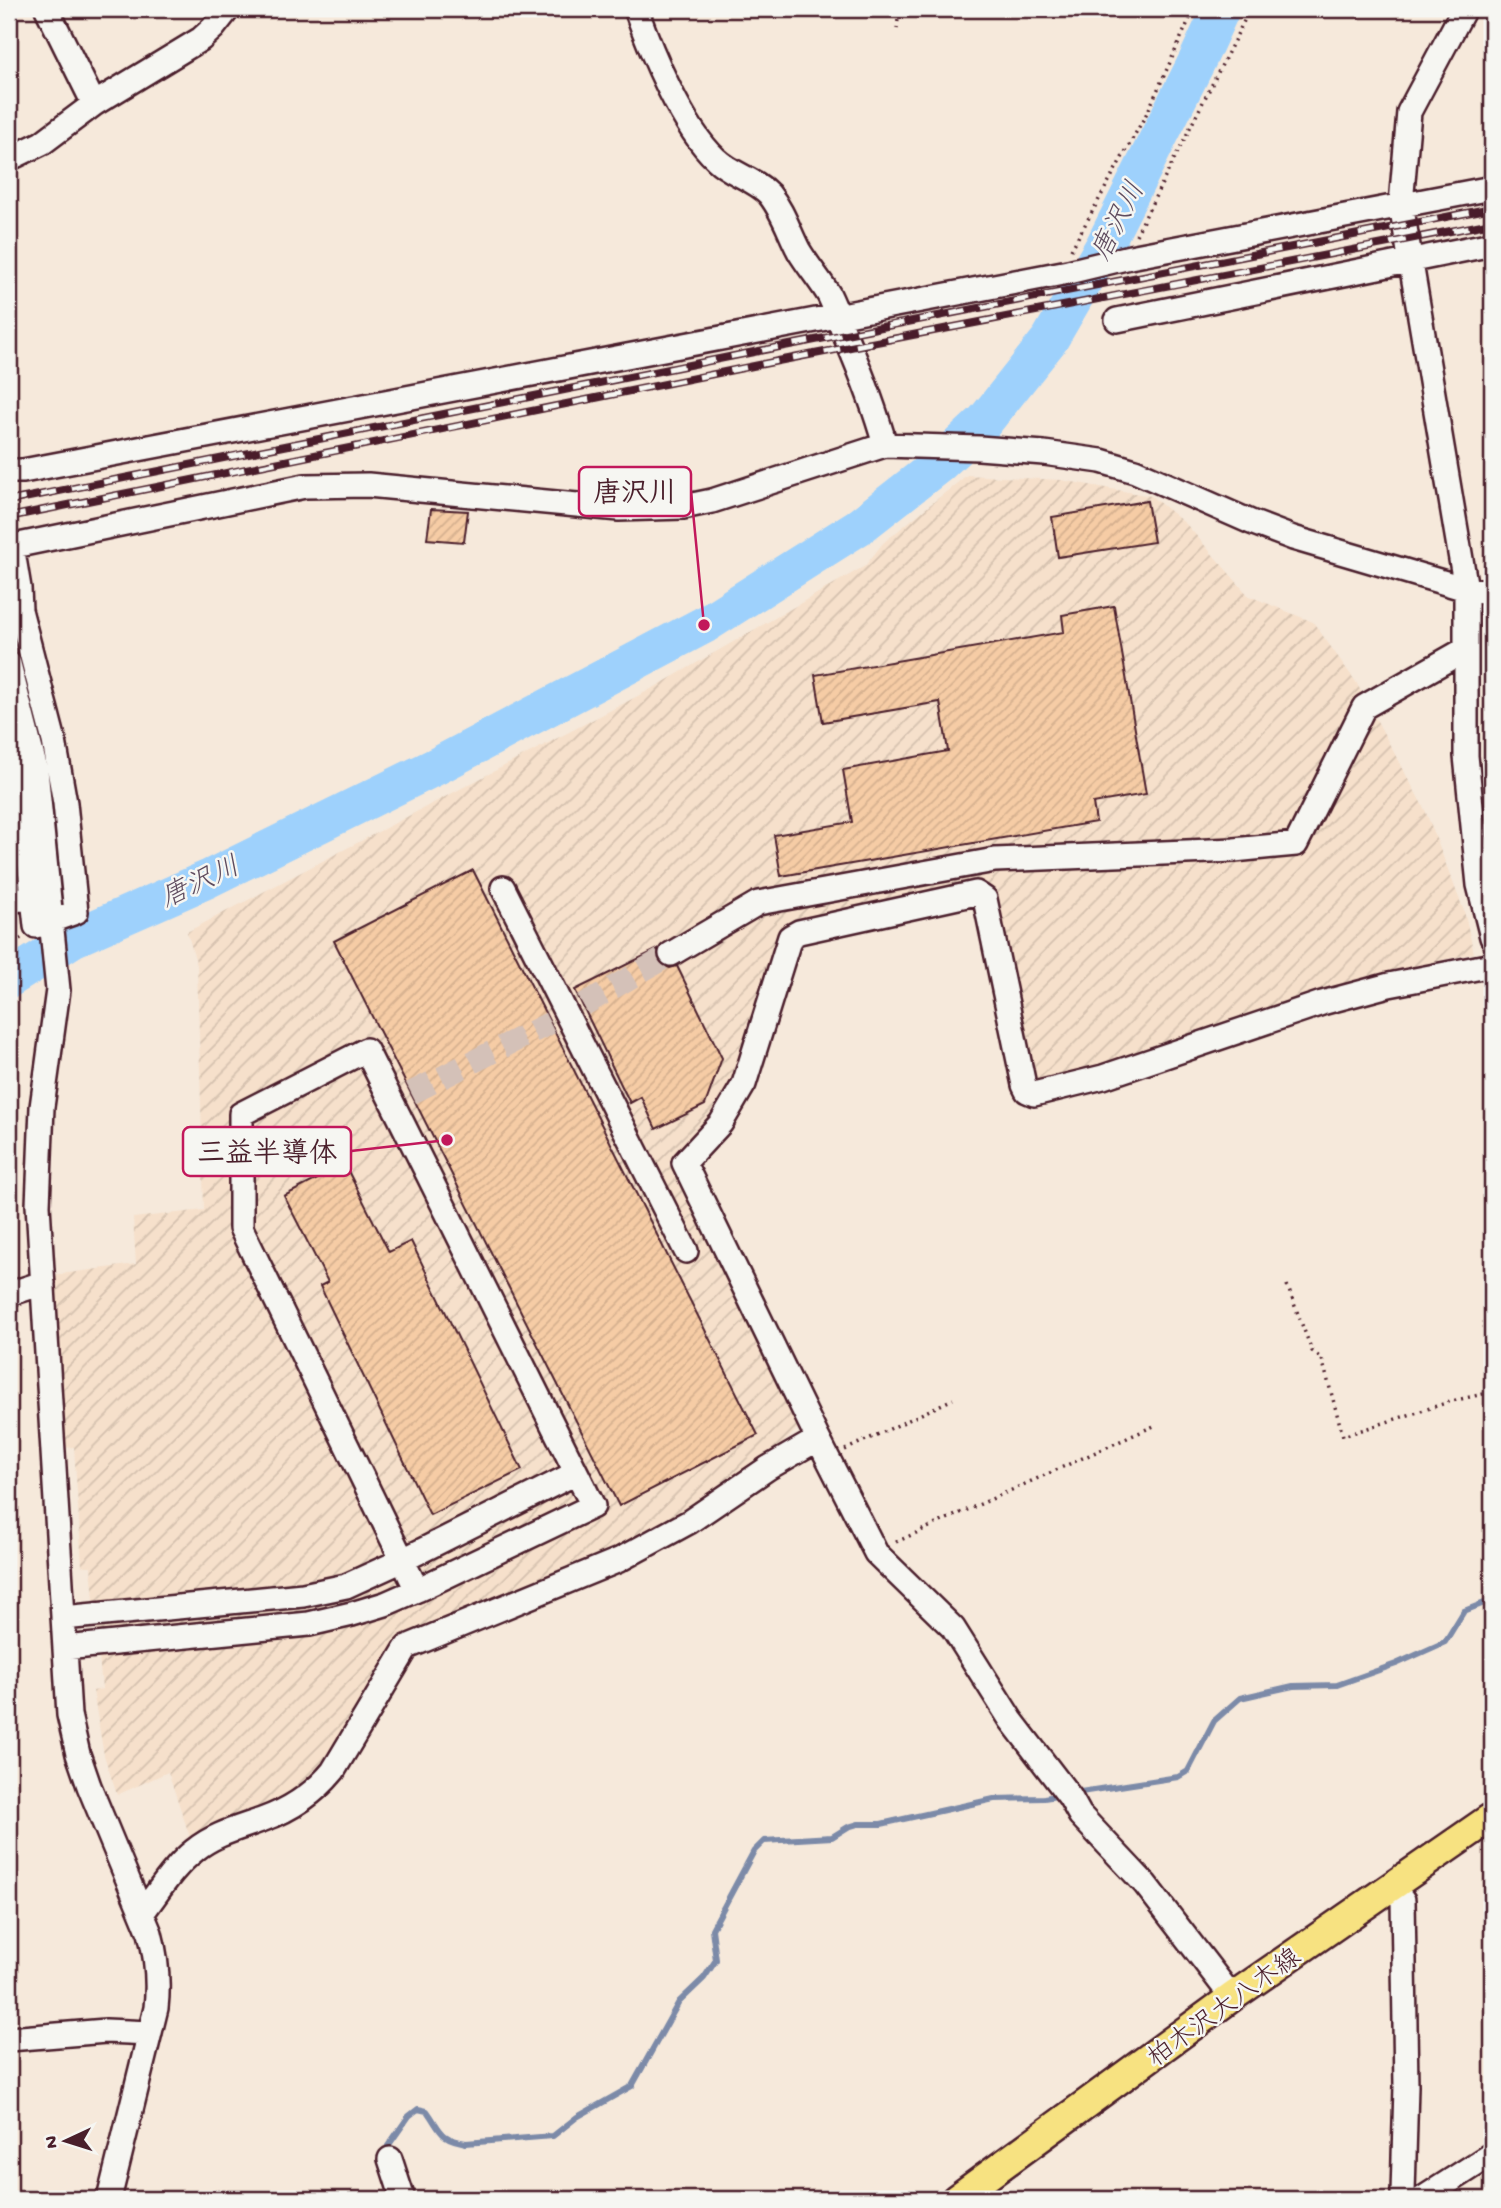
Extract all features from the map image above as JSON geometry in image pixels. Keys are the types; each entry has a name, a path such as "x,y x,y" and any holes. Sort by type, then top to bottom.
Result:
{"main road":[{"name":"柏木沢大八木線","path":"956,2199 1232,1997 1492,1817"}],"street":[{"path":"47,9 94,104"},
{"path":"9,159 42,143 94,104 201,38 214,28 228,9"},
{"path":"636,9 665,79 695,134 714,158 767,192 781,211 795,243 837,314 873,402 886,445"},
{"path":"1464,9 1409,112 1401,204 1466,589 1466,756 1479,885 1492,937"},
{"path":"9,471 23,471 1492,188"},
{"path":"1117,320 1492,244"},
{"path":"9,721 36,926 53,926 76,912 65,803 54,741 20,611 19,588 10,546 305,486 368,485 620,509 683,507 712,501 886,445 1044,453 1101,461 1135,471 1293,538 1466,589 1492,592"},
{"path":"671,954 758,903 982,862 1234,850 1296,844 1364,707 1466,649"},
{"path":"9,664 29,738 41,801 58,990 41,1120 38,1205 69,1715 89,1786 143,1912 156,1955 159,1981 156,2008 109,2199"},
{"path":"503,888 686,1251"},
{"path":"1232,1997 1145,1884 1080,1815 1070,1797 1011,1720 953,1628 876,1553 822,1449 684,1163 721,1123 744,1084 790,937 799,932 976,893 985,899 1024,1085 1027,1091 1034,1094 1103,1077 1322,1003 1389,985 1492,965"},
{"path":"9,901 33,897"},
{"path":"65,1648 309,1623 385,1604 417,1590 593,1506 401,1098 366,1050 241,1114 240,1228 417,1590"},
{"path":"9,1294 43,1283"},
{"path":"143,1912 195,1849 222,1834 283,1811 309,1796 321,1785 333,1771 407,1647 619,1560 689,1522 768,1468 822,1449"},
{"path":"63,1618 303,1595 346,1586 576,1473"},
{"path":"1392,1888 1403,1900 1406,2086 1404,2198 1492,2154"},
{"path":"9,2039 106,2031 150,2033"},
{"path":"390,2159 403,2199"}],"path":[{"path":"897,29 899,9"},
{"path":"1071,271 1067,257 1149,109 1194,9"},
{"path":"1124,258 1250,9"},
{"path":"1287,1285 1312,1351 1322,1359 1343,1436 1452,1401 1492,1392"},
{"path":"822,1449 953,1399"},
{"path":"876,1553 1156,1425"}],"shaded area":[{"path":"967,475 1061,480 1151,496 1187,525 1249,596 1313,622 1356,682 1425,810 1464,911 1474,953 1318,991 1039,1085 1030,1080 988,885 792,925 734,1081 715,1117 669,1163 798,1428 764,1463 683,1515 616,1553 403,1640 327,1764 292,1797 191,1840 168,1772 117,1795 104,1755 93,1691 102,1689 91,1566 82,1566 74,1447 62,1448 53,1275 136,1264 133,1218 204,1210 197,965 187,932 655,687 865,566 883,543"}],"building":[{"path":"1147,501 1154,542 1058,557 1052,517"},
{"path":"431,509 468,511 464,542 427,539"},
{"path":"1114,606 1146,794 1093,803 1096,822 781,876 774,835 852,822 843,770 948,751 940,702 823,722 815,675 1064,632 1062,615"},
{"path":"473,870 758,1435 619,1506 334,941"},
{"path":"658,949 659,960 664,966 677,966 722,1058 705,1105 656,1129 641,1097 630,1103 575,990"},
{"path":"345,1165 389,1252 411,1241 522,1470 430,1515 320,1286 328,1282 284,1196"}],"waterway":[{"name":"唐沢川","path":"9,979 74,938 208,879 437,766 704,625 860,526 938,465 984,422 1050,339 1104,246 1221,9"},
{"path":"1074,1793 1178,1777 1188,1771 1214,1721 1240,1698 1293,1686 1337,1685 1396,1664 1445,1642 1464,1611 1492,1600"},
{"path":"388,2146 409,2116 418,2109 427,2111 446,2136 466,2143 553,2136 577,2117 632,2086 679,2002 704,1978 716,1960 712,1929 754,1851 764,1841 832,1837 858,1824 881,1824 994,1799 1063,1795"}],"tunnel":[{"path":"583,1005 671,954"},
{"path":"411,1093 550,1023"}],"railway":[{"path":"9,501 1492,208"},
{"path":"9,517 778,361 1492,223"}],"place":[{"name":"唐沢川","path":"704,625"},
{"name":"三益半導体","path":"447,1140"}]}
